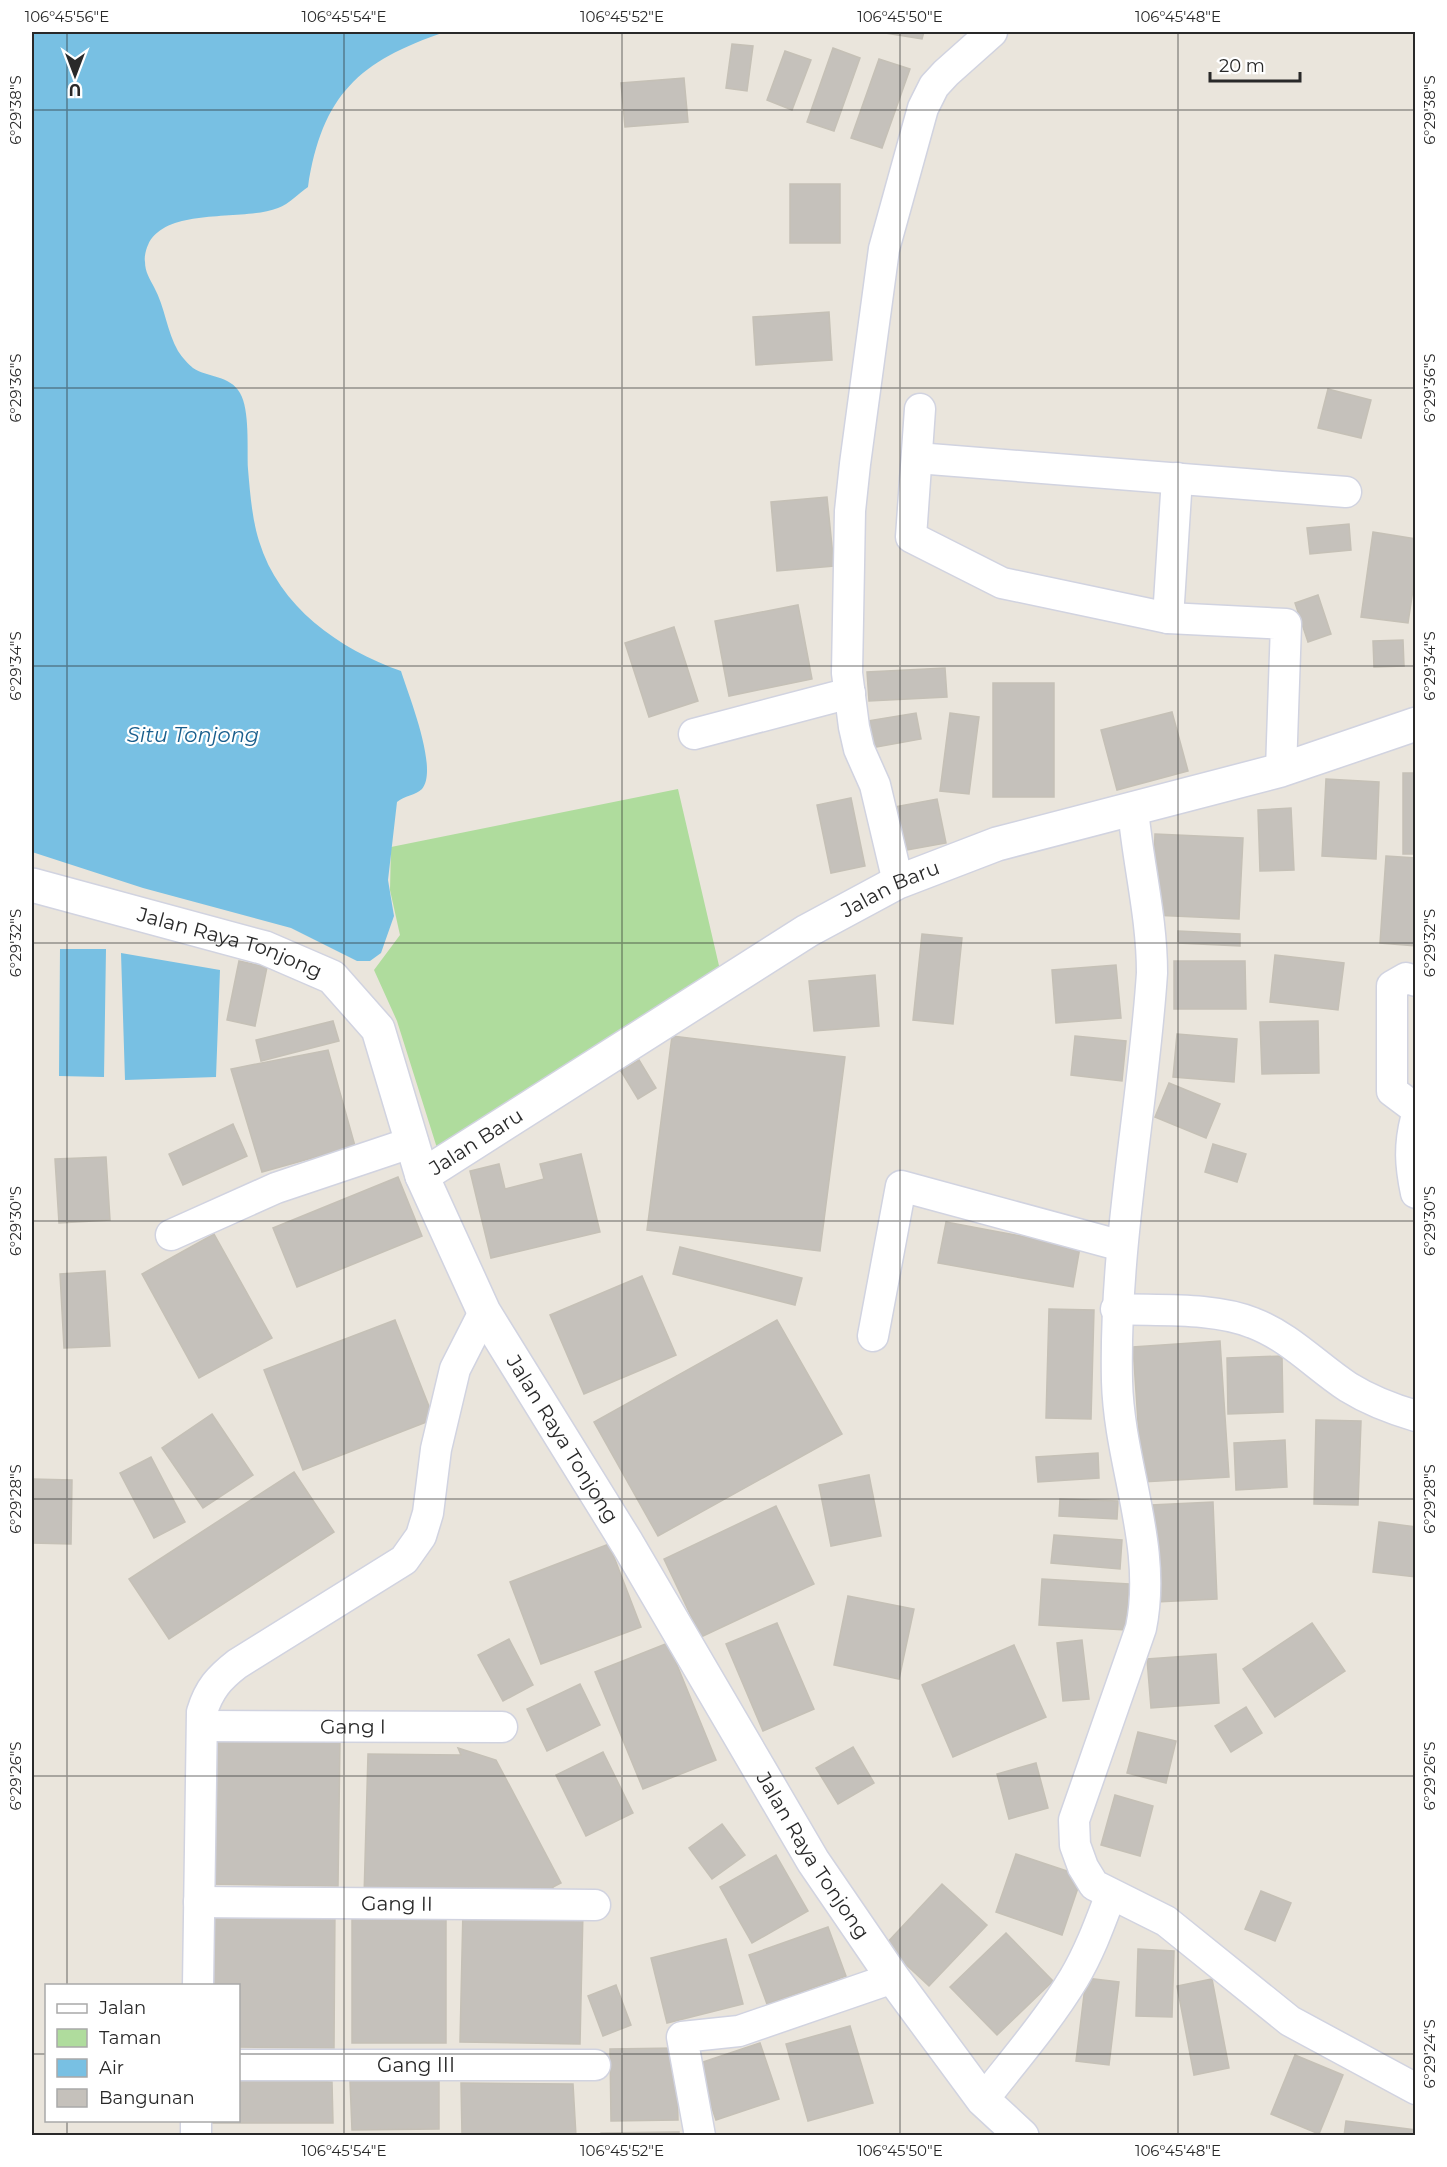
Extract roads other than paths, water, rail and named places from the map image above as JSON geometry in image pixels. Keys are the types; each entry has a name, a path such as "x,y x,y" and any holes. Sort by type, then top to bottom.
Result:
{"main road":[{"name":"Jalan Baru","path":"422,1176 807,931 898,882 947,861 997,844 1281,770 1416,724"},
{"name":"Jalan Raya Tonjong","path":"32,885 265,948 332,977 378,1029 422,1176 484,1312 627,1543 813,1861 893,1978 983,2100 1022,2136"}],"street":[{"path":"898,882 875,785 859,749 847,673 850,512 884,249 923,108 934,86 992,32"},
{"path":"920,409 911,537 1002,584 1168,618 1286,624 1281,770"},
{"path":"917,458 1346,492"},
{"path":"1168,618 1177,478"},
{"path":"694,734 850,693"},
{"path":"1133,809 1138,864 1152,937 1152,973 1116,1309 1120,1428 1144,1546 1146,1602 1141,1628 1074,1820 1075,1845 1083,1867 1094,1885 1166,1921 1290,2021 1416,2089"},
{"path":"1416,981 1406,978 1392,986 1390,1070 1392,1091 1416,1109"},
{"path":"1416,1118 1410,1141 1409,1161 1416,1193"},
{"path":"171,1235 276,1188 413,1142"},
{"path":"873,1336 901,1186 1122,1246"},
{"path":"1116,1309 1231,1315 1254,1323 1296,1345 1349,1388 1388,1407 1416,1416"},
{"path":"198,1984 202,1712 207,1695 218,1679 404,1560 421,1536 428,1513 436,1449 455,1369 484,1312"},
{"name":"Gang I","path":"203,1726 502,1727"},
{"path":"983,2100 1053,2010 1074,1977 1093,1941 1111,1894"},
{"name":"Gang II","path":"199,1902 595,1905"},
{"path":"700,2136 682,2037 739,2031 893,1978"},
{"name":"Gang III","path":"240,2065 595,2064"}],"water":[{"name":"Situ Tonjong","path":"32,32 445,32 389,56 350,86 335,105 323,128 314,155 308,187 290,201 278,208 263,212 207,217 171,225 157,233 148,245 145,258 147,272 158,295 178,351 193,368 231,383 243,400 247,419 248,469 252,505 259,541 268,565 296,605 314,623 355,651 401,671 415,713 425,749 426,779 422,789 397,802 388,880 394,916 381,953 370,961 357,961 291,928 143,888 32,852"},
{"path":"60,949 106,949 104,1077 59,1076"},
{"path":"121,953 220,970 216,1077 125,1080"}]}
